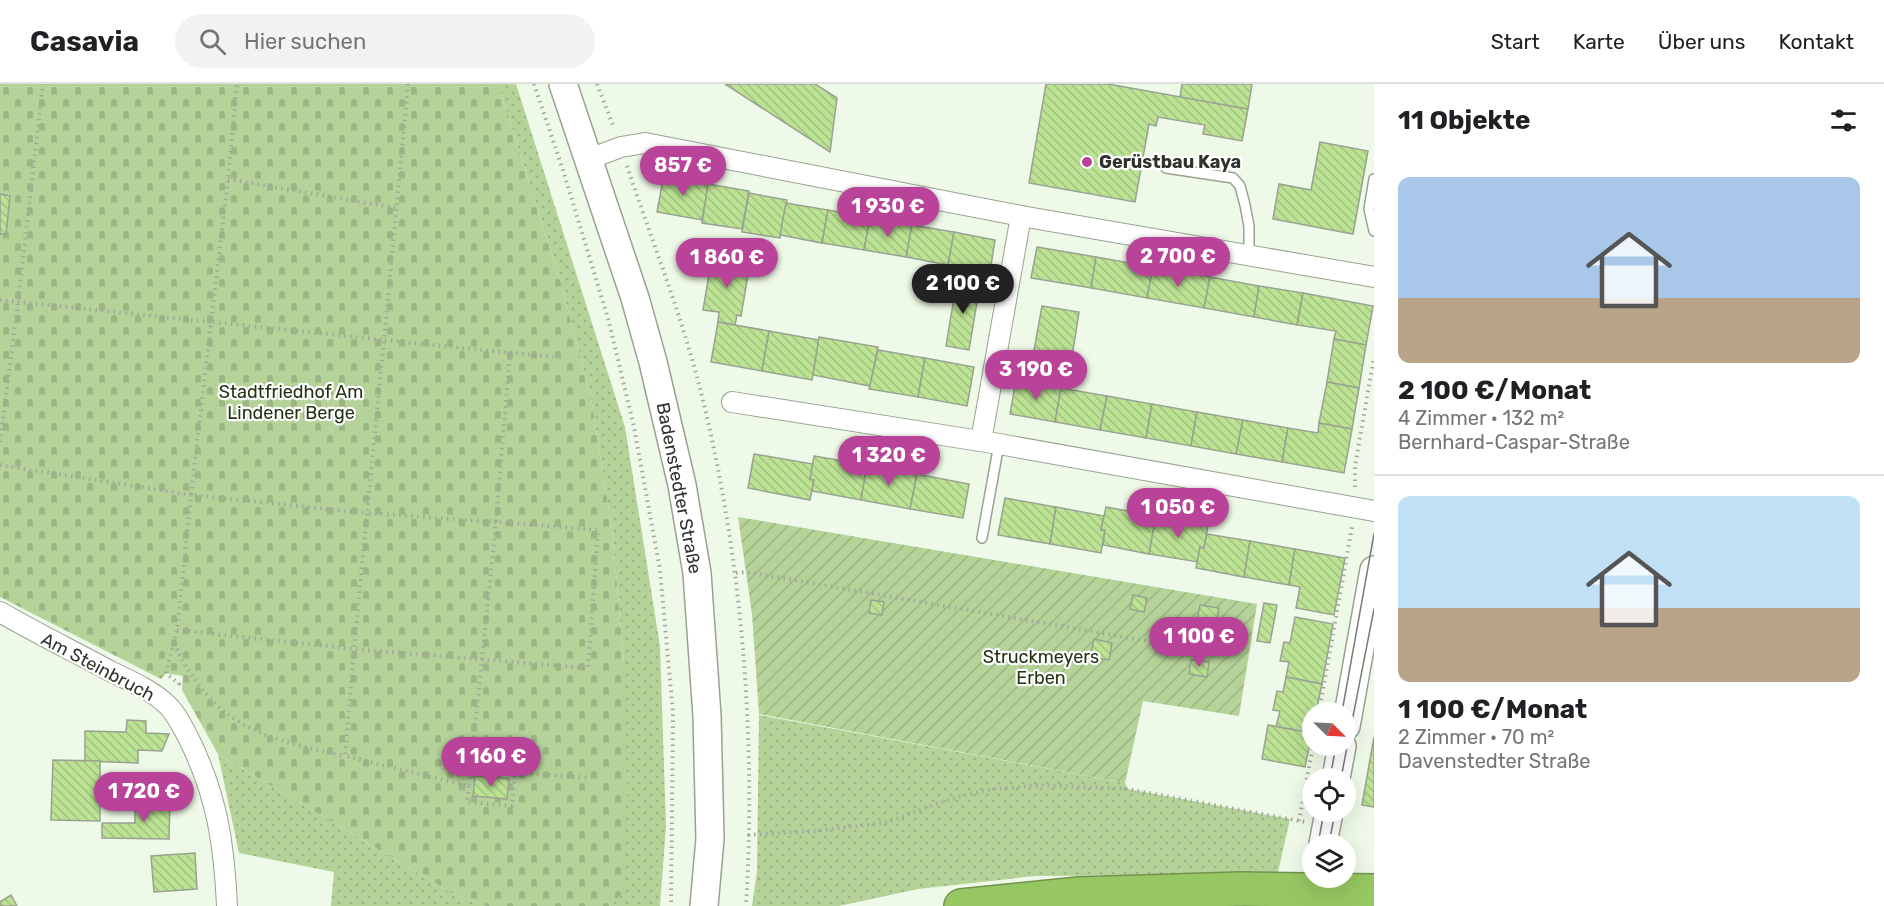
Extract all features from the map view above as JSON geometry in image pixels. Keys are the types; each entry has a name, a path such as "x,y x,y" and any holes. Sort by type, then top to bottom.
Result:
{"highway":[{"path":"961,906 1079,894 1242,889 1374,891"}],"street":[{"name":"Badenstedter Straße","path":"563,84 635,298 653,362 682,485 697,573 707,716 710,839 704,906"},
{"path":"589,159 621,147 645,143 1021,216 1373,274"},
{"path":"990,443 1021,216"},
{"path":"732,402 990,443 1364,510"},
{"path":"1351,702 1370,618 1374,570"},
{"name":"Am Steinbruch","path":"0,612 35,633 146,689 166,704 181,724 195,752 217,814 225,861 227,906"},
{"path":"1312,906 1315,888"}],"lane":[{"path":"1166,168 1233,178 1240,186 1249,226 1249,255"},
{"path":"1374,179 1369,209 1374,231"},
{"path":"982,538 990,443"}],"path":[{"path":"0,442 43,84"},
{"path":"166,704 179,684 166,673 177,630 237,84"},
{"path":"345,756 408,84"},
{"path":"534,84 564,170 609,322 634,427 660,570 673,713 671,906"},
{"path":"228,179 396,208"},
{"path":"0,300 553,357"},
{"path":"510,352 496,522 467,802 512,806 515,773"},
{"path":"1321,702 1364,510 1355,466 1374,357"},
{"path":"0,465 191,495 367,513 598,530 588,668 354,649 177,630"},
{"path":"736,573 747,572 1218,653"},
{"path":"175,643 180,659 210,699 238,722 278,740 469,786"},
{"path":"1299,821 1311,756"},
{"path":"471,769 591,778"},
{"path":"748,835 815,831 889,822 941,802 986,790 1040,785 1128,789 1326,827"}],"green space":[{"name":"Stadtfriedhof Am Lindener Berge","path":"0,84 498,84 560,280 591,398 612,529 624,664 627,794 622,894 609,906 487,906 455,895 218,754 182,690 183,676 166,673 161,679 0,597"},
{"path":"498,84 516,84 625,427 660,646 666,826 660,906 609,906 622,894 624,664 612,529 591,398 560,280"},
{"name":"Struckmeyers Erben","path":"738,517 1257,604 1239,716 1143,701 1125,783 759,714 752,614"},
{"path":"759,715 1125,783 1128,789 1290,819 1278,872 1216,875 1035,876 918,889 839,906 752,906 757,871"},
{"path":"218,754 455,895 487,906 331,906 334,872 239,853"}],"building":[{"path":"725,84 815,84 837,98 830,152"},
{"name":"Gerüstbau Kaya","path":"1046,84 1108,84 1248,109 1242,141 1203,134 1205,125 1158,117 1156,126 1149,124 1135,202 1029,183"},
{"path":"1182,84 1252,84 1248,109 1180,97"},
{"path":"1320,142 1368,151 1353,234 1273,219 1279,184 1311,190"},
{"path":"664,174 709,182 702,220 657,212"},
{"path":"708,184 749,191 742,229 702,223"},
{"path":"749,193 787,200 780,238 742,232"},
{"path":"0,194 10,196 6,234 0,234"},
{"path":"786,203 828,210 822,243 780,235"},
{"path":"828,210 870,218 864,250 822,243"},
{"path":"870,218 912,225 906,257 864,250"},
{"path":"912,225 954,232 948,265 906,257"},
{"path":"954,232 995,240 990,272 948,265"},
{"path":"1037,247 1096,257 1091,288 1031,278"},
{"path":"712,257 750,263 741,316 737,315 735,325 718,322 719,312 703,310"},
{"path":"1096,257 1153,267 1147,298 1091,288"},
{"path":"1153,267 1210,277 1204,308 1147,298"},
{"path":"1210,277 1259,286 1254,317 1204,308"},
{"path":"957,280 980,284 969,350 946,346"},
{"path":"1259,286 1303,293 1297,325 1254,317"},
{"path":"1303,293 1373,306 1366,345 1334,339 1336,331 1297,325"},
{"path":"1042,306 1079,312 1071,363 1033,356"},
{"path":"718,322 769,331 762,371 711,362"},
{"path":"769,331 819,340 812,380 762,371"},
{"path":"819,337 878,347 870,386 813,375"},
{"path":"1334,339 1366,345 1359,388 1327,382"},
{"path":"878,350 925,358 918,397 869,389"},
{"path":"925,358 974,367 967,406 918,397"},
{"path":"1016,380 1061,388 1055,422 1010,414"},
{"path":"1327,382 1359,388 1352,429 1319,423"},
{"path":"1061,388 1107,396 1100,430 1055,422"},
{"path":"1107,396 1152,404 1146,438 1100,430"},
{"path":"1152,404 1197,412 1191,446 1146,438"},
{"path":"1197,412 1243,420 1236,454 1191,446"},
{"path":"1243,420 1288,428 1282,462 1236,454"},
{"path":"1319,423 1352,429 1344,473 1282,462 1288,428 1318,433"},
{"path":"754,454 813,464 810,479 814,480 810,500 748,488"},
{"path":"814,456 867,465 861,500 812,491 814,480 810,479"},
{"path":"867,465 917,474 910,509 861,500"},
{"path":"917,474 969,484 963,518 910,509"},
{"path":"1005,498 1056,507 1050,544 998,535"},
{"path":"1056,507 1104,516 1101,530 1105,530 1101,553 1050,544"},
{"path":"1106,507 1156,516 1149,554 1103,545 1105,530 1101,530"},
{"path":"1156,516 1208,525 1204,548 1200,547 1198,562 1149,554"},
{"path":"1207,534 1250,541 1244,577 1196,568 1200,547 1204,548"},
{"path":"1250,541 1295,549 1289,585 1244,577"},
{"path":"1295,549 1345,558 1334,615 1296,608 1300,587 1289,585"},
{"path":"1133,595 1147,598 1144,612 1130,609"},
{"path":"871,600 884,602 882,615 869,613"},
{"path":"1264,603 1277,605 1270,643 1257,641"},
{"path":"1200,605 1219,608 1216,624 1197,621"},
{"path":"1295,617 1333,624 1322,684 1286,677 1289,662 1280,661 1284,642 1290,643"},
{"path":"1094,639 1112,643 1109,660 1090,657"},
{"path":"1191,660 1209,662 1207,677 1189,674"},
{"path":"1286,677 1322,684 1318,702 1302,702 1302,731 1276,727 1280,711 1273,710 1277,691 1283,692"},
{"path":"127,720 146,721 146,733 169,734 162,751 138,750 138,763 85,761 85,731 126,732"},
{"path":"1268,725 1302,731 1302,756 1307,756 1305,767 1262,759"},
{"path":"1374,737 1374,807 1362,805"},
{"path":"53,760 100,761 100,821 51,820"},
{"path":"475,776 509,779 507,799 473,796"},
{"path":"143,798 170,799 169,839 102,838 102,823 135,823 135,811 143,812"},
{"path":"195,853 197,889 154,892 151,856"},
{"path":"11,895 17,906 0,906 0,902"}],"tram line":[{"path":"1344,702 1374,534"},
{"path":"1343,768 1374,609"},
{"path":"1332,768 1334,756"},
{"path":"1320,834 1322,822"},
{"path":"1331,834 1333,822"},
{"path":"1306,906 1309,888"},
{"path":"1317,906 1321,888"}],"place":[{"name":"Gerüstbau Kaya","path":"1087,162"}]}
